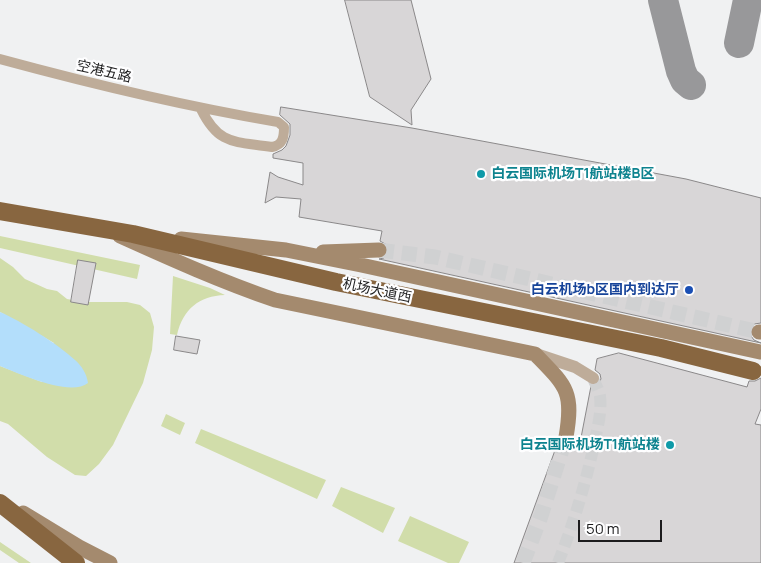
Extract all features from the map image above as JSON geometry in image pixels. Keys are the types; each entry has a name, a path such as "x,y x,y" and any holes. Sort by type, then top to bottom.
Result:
{"highway":[{"name":"机场大道西","path":"0,211 133,234 336,282 661,348 753,371"},
{"path":"0,503 76,563"}],"main road":[{"path":"103,228 185,266 275,300 535,354 558,378 567,393 570,414 566,437"},
{"path":"133,234 286,250 324,252 379,250"},
{"path":"286,250 760,352"},
{"path":"0,499 79,547 110,563"}],"street":[{"name":"空港五路","path":"0,60 201,109 278,122 284,127 282,142 280,145 272,147 226,140 211,126 201,109"},
{"path":"535,354 575,367 593,378"}],"green space":[{"path":"0,236 140,265 137,279 0,248"},
{"path":"0,258 25,279 47,289 57,291 67,299 83,302 127,302 140,305 150,313 154,327 152,350 143,383 113,445 99,464 86,476 75,475 47,457 8,424 0,421 0,366 42,382 54,343 0,312"},
{"path":"173,276 225,295 207,298 193,306 183,318 177,335 170,334"},
{"path":"166,414 185,423 180,435 161,426"},
{"path":"201,429 326,480 317,499 195,443"},
{"path":"341,487 395,508 383,533 332,506"},
{"path":"410,516 469,542 459,563 448,563 398,541"},
{"path":"0,542 31,563 19,563 0,550"}],"water":[{"path":"0,312 39,333 68,354 81,367 88,383 80,387 58,386 32,379 0,366"}],"building":[{"path":"345,0 411,0 431,79 411,110 412,125 370,97"},
{"name":"白云国际机场T1航站楼B区","path":"281,107 412,128 686,179 761,198 761,323 754,324 750,332 754,340 761,343 379,259 384,258 388,250 387,245 380,241 382,231 299,217 301,199 276,197 265,203 270,172 278,177 303,185 303,163 273,158 273,154 286,146 290,135 290,124 280,115"},
{"path":"78,260 96,263 88,305 71,302"},
{"path":"176,336 200,340 197,354 174,350"},
{"name":"白云国际机场T1航站楼","path":"619,353 747,387 749,381 761,378 761,409 755,424 761,425 761,563 514,563 558,442 565,446 573,443 579,448 591,386 597,385 601,379 600,374 595,370 597,359"}],"taxiway":[{"path":"663,0 681,71 685,80 691,85"},
{"path":"739,43 748,0"}],"tunnel":[{"path":"379,250 435,257 759,332"},
{"path":"558,563 583,490 598,427 600,396 593,378"},
{"path":"523,563 541,516 566,437"}],"place":[{"name":"白云国际机场T1航站楼B区","path":"481,174"},
{"name":"白云机场b区国内到达厅","path":"689,290"},
{"name":"白云国际机场T1航站楼","path":"670,445"}]}
